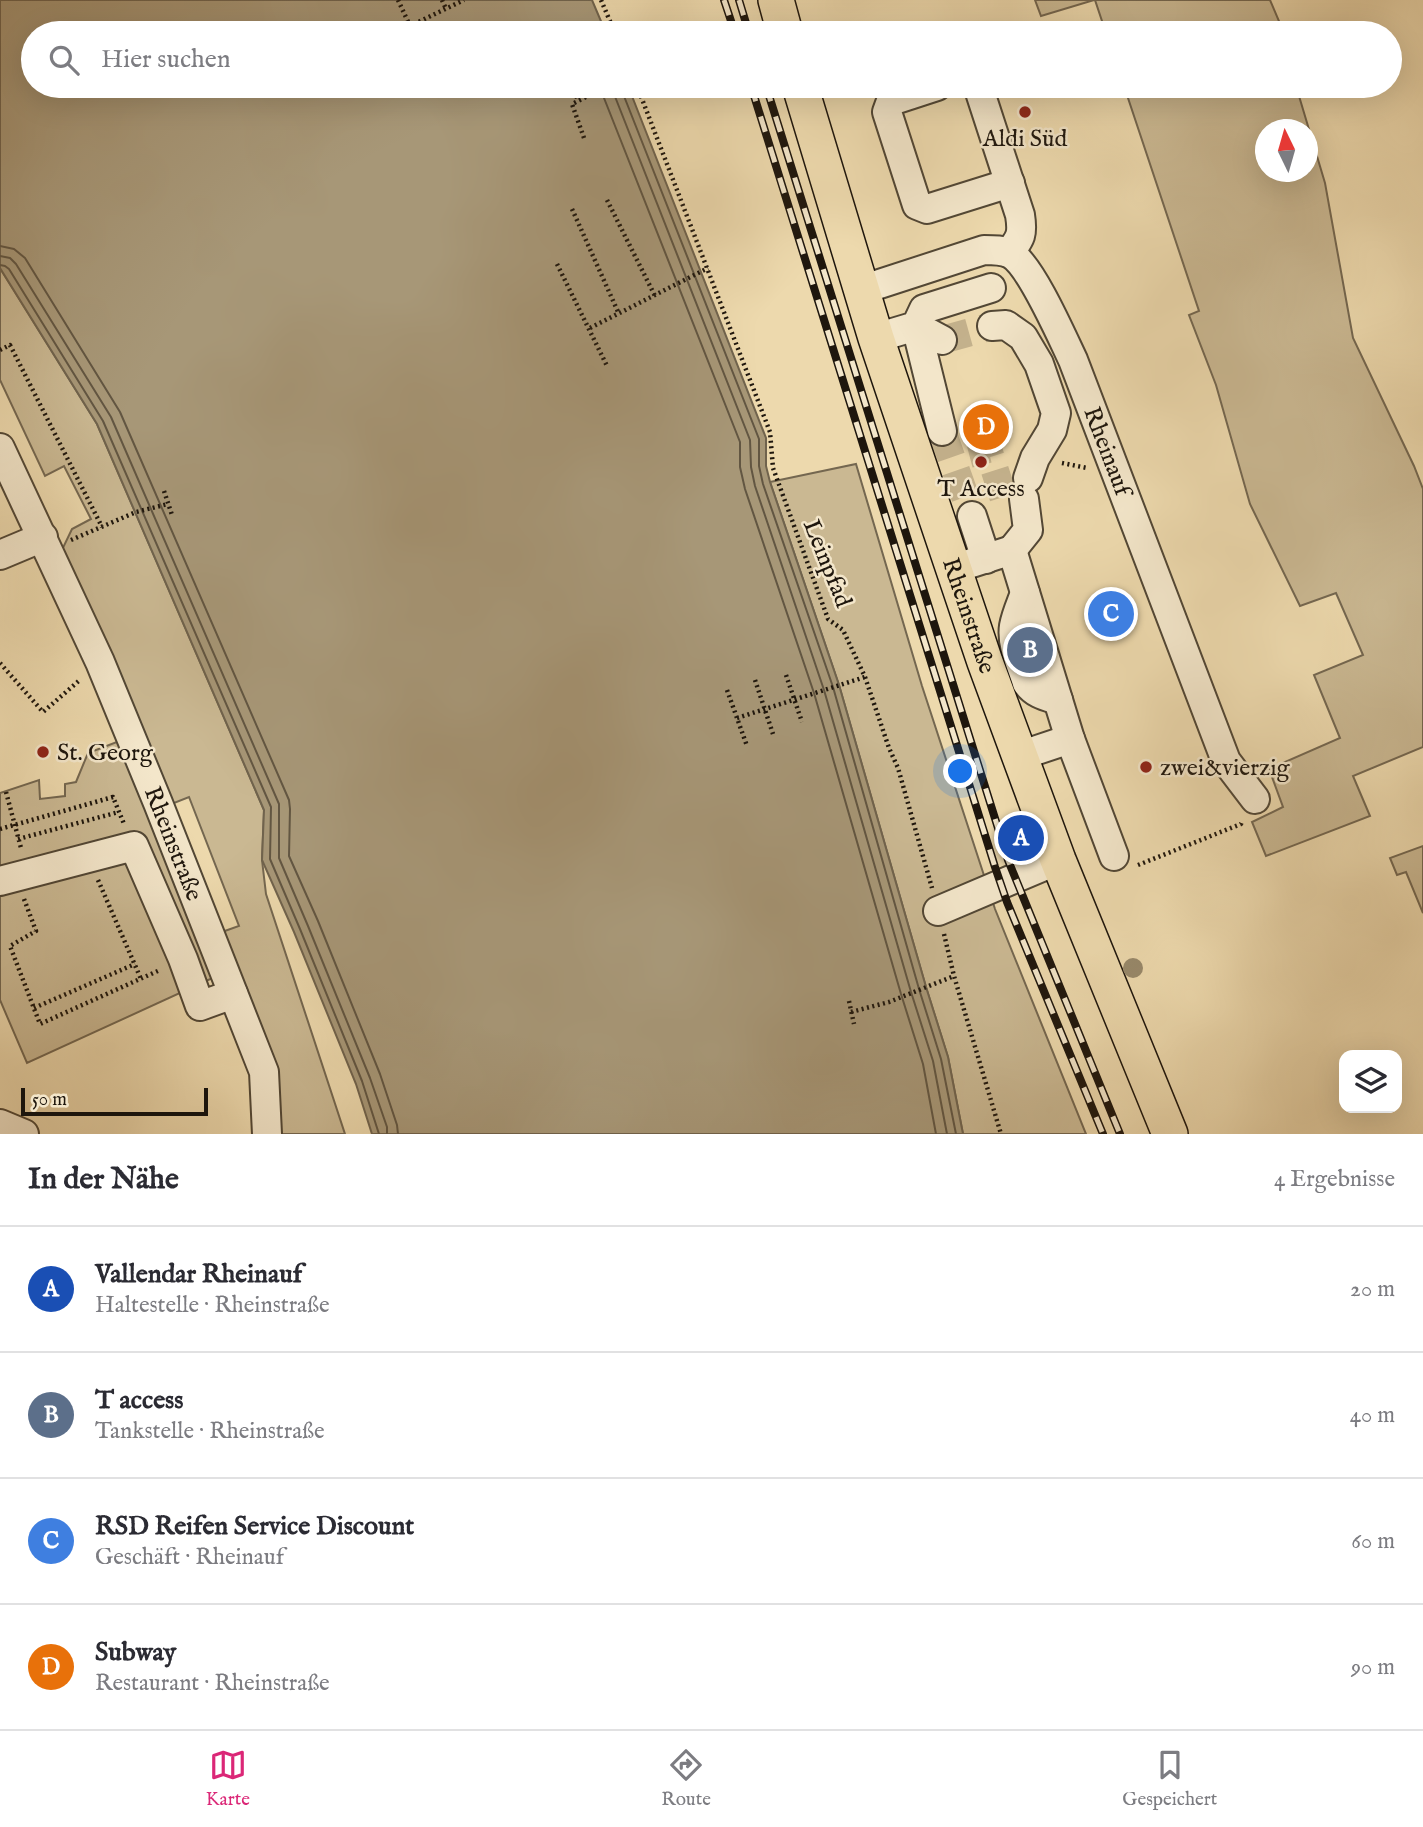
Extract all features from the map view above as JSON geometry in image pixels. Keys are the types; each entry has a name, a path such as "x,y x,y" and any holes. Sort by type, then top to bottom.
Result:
{"main road":[{"path":"776,0 782,21"},
{"name":"Rheinstraße","path":"804,98 876,338 994,555 985,663 1058,860 1170,1134"}],"street":[{"path":"900,98 891,101 887,112 917,205 927,209 1010,183"},
{"path":"862,290 984,250 1009,253 1019,240 1022,230 1020,215 982,98"},
{"name":"Rheinauf","path":"1009,253 1026,269 1073,360 1226,761 1255,800"},
{"path":"942,431 916,326 923,309 991,288"},
{"path":"992,326 1006,325 1023,337 1039,365 1056,413 1052,430 1009,494 994,555"},
{"path":"876,338 916,326 942,340"},
{"name":"Rheinstraße","path":"0,447 100,662 264,1072 267,1134"},
{"path":"994,555 1028,530 1009,494"},
{"path":"0,555 46,543"},
{"path":"994,555 1025,593 1070,739 1123,862"},
{"path":"1019,756 1070,739"},
{"path":"15,878 134,846 183,959 200,1006 233,994"},
{"path":"938,911 1058,860"},
{"path":"0,1124 24,1134"}],"path":[{"path":"398,0 408,21"},
{"path":"442,0 446,9"},
{"path":"421,21 464,0"},
{"path":"601,0 610,21"},
{"path":"584,98 572,104 584,138"},
{"name":"Leinpfad","path":"642,98 770,432 773,468 828,619 842,630 865,677 898,768 954,976 1001,1134"},
{"path":"607,200 655,296"},
{"path":"572,209 619,314"},
{"path":"557,264 607,366"},
{"path":"590,328 708,268"},
{"path":"0,350 10,345 102,527"},
{"path":"1009,494 1104,471 1116,471"},
{"path":"164,491 172,515"},
{"path":"46,543 102,527 136,512 168,504"},
{"path":"0,663 43,712 100,662"},
{"path":"786,675 802,722"},
{"path":"737,718 865,677"},
{"path":"755,680 773,734"},
{"path":"727,690 747,746"},
{"path":"6,792 19,839 15,878 36,931 10,946 40,1024 183,959"},
{"path":"0,829 113,797 134,846"},
{"path":"1123,862 1241,824 1255,800"},
{"path":"19,839 119,812"},
{"path":"88,858 141,979"},
{"path":"34,1008 135,964"},
{"path":"851,1012 890,1002 954,976"},
{"path":"849,1001 854,1024"}],"shaded area":[{"path":"1035,0 1094,0 1041,16"},
{"path":"1095,0 1270,0 1279,21 1102,21"},
{"path":"1128,98 1300,98 1306,119 1255,119 1255,182 1318,182 1318,160 1325,183 1353,338 1423,489 1423,747 1353,776 1370,816 1266,856 1252,822 1283,807 1269,769 1340,738 1314,675 1363,655 1336,593 1300,606 1250,504 1216,385 1189,315 1199,311"},
{"path":"0,268 97,424 264,810 262,860 266,894 345,1134 279,1134 222,932 239,926 189,797 169,805 60,554 72,529 91,519 64,466 45,476 0,380"},
{"path":"856,464 922,686 995,909 1086,1134 963,1134 948,1057 839,685 770,482"},
{"path":"122,740 217,976 27,1063 0,1000 0,793 39,780 40,799 65,796 65,784 76,782 88,753"},
{"path":"1423,846 1423,913 1406,872 1397,875 1390,858"}],"water":[{"path":"0,0 592,0 601,21 21,21 21,98 633,98 766,438 766,466 770,482 839,685 948,1057 963,1134 372,1134 356,1084 262,860 264,810 97,424 0,268"}],"tunnel":[{"path":"942,340 992,326"},
{"path":"942,431 972,516"},
{"path":"969,454 988,449 1006,505"}],"railway":[{"path":"724,0 731,21"},
{"path":"739,0 745,21"},
{"path":"755,98 995,867 1103,1134"},
{"path":"770,98 1008,860 1120,1134"}],"place":[{"name":"Aldi Süd","path":"1025,112"},
{"name":"Subway","path":"986,427"},
{"name":"T Access","path":"981,462"},
{"name":"RSD Reifen Service Discount","path":"1111,614"},
{"name":"T access","path":"1030,650"},
{"name":"St. Georg","path":"43,752"},
{"name":"zwei&vierzig","path":"1146,767"},
{"name":"Vallendar Rheinauf","path":"1021,838"}]}
